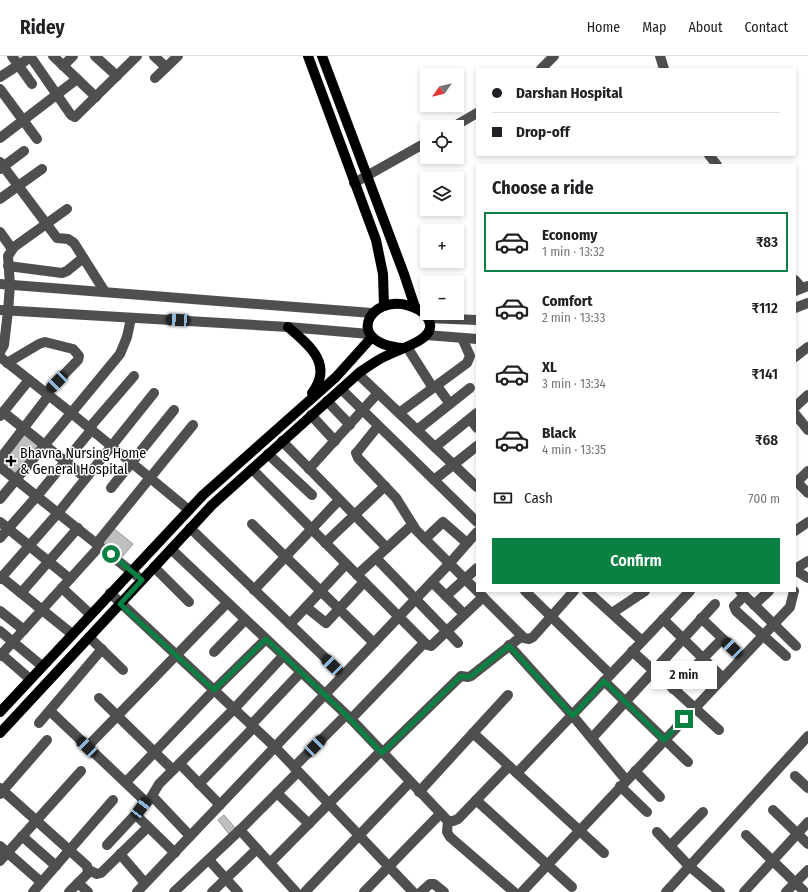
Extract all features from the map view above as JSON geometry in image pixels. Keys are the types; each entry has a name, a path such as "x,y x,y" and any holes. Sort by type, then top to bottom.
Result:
{"main road":[{"path":"308,56 376,240 381,258 384,306"},
{"path":"322,56 404,274 415,308"},
{"path":"405,347 389,347 371,335 366,326 367,322 372,313 384,306 399,303 415,308 420,312"},
{"path":"0,733 212,505 326,401 358,374 383,357 419,342 430,329 428,320"},
{"path":"288,327 312,347 318,358 321,371 318,384 300,408"},
{"path":"1,709 189,510 336,377 371,335"}],"street":[{"path":"12,56 32,84"},
{"path":"0,77 31,56 71,115 75,117 137,56"},
{"path":"53,56 96,97"},
{"path":"63,66 73,56"},
{"path":"95,56 117,76"},
{"path":"154,56 166,68"},
{"path":"155,78 178,56"},
{"path":"542,68 554,56"},
{"path":"660,56 664,68"},
{"path":"0,138 77,79"},
{"path":"0,89 37,139"},
{"path":"464,121 476,114"},
{"path":"354,183 368,177 420,146"},
{"path":"24,151 1,166 59,240 71,240 105,292"},
{"path":"710,156 716,164"},
{"path":"0,199 42,169"},
{"path":"0,352 4,344 5,284 8,256 12,249 67,208"},
{"path":"0,232 12,249"},
{"path":"8,266 62,273 84,258"},
{"path":"5,284 372,313"},
{"path":"796,308 808,303"},
{"path":"4,310 288,327 371,335"},
{"path":"0,499 17,480 70,412 120,354 128,337 131,318"},
{"path":"464,319 476,320"},
{"path":"426,335 476,339"},
{"path":"399,413 470,360 470,356 462,338"},
{"path":"0,459 48,394 78,360 79,356 74,349 45,342 3,360 48,394 91,428 189,510"},
{"path":"405,347 435,387 450,404"},
{"path":"796,356 808,347"},
{"path":"358,374 453,465 475,481"},
{"path":"0,538 4,526 37,496 134,376"},
{"path":"29,380 2,414 24,428 86,478"},
{"path":"417,430 470,388"},
{"path":"341,389 476,521"},
{"path":"72,634 0,578 58,513 154,393"},
{"path":"309,469 378,393"},
{"path":"796,405 808,395"},
{"path":"326,401 350,425"},
{"path":"111,488 131,461 174,410"},
{"path":"311,415 335,440"},
{"path":"796,415 808,430"},
{"path":"435,447 474,416"},
{"path":"30,679 0,654 13,642 70,579 193,425"},
{"path":"378,426 358,451 356,456 402,506 412,525 476,590"},
{"path":"282,442 387,548"},
{"path":"434,480 476,447"},
{"path":"268,454 312,495"},
{"path":"0,467 142,580"},
{"path":"252,469 428,646 431,646 483,597"},
{"path":"808,471 796,481 808,493"},
{"path":"325,543 385,486"},
{"path":"254,590 339,500"},
{"path":"137,892 473,540 443,522 425,539"},
{"path":"796,530 808,522"},
{"path":"252,524 374,643"},
{"path":"306,607 326,623 340,610 376,558 412,525"},
{"path":"4,526 70,579"},
{"path":"21,593 78,528"},
{"path":"190,528 343,675"},
{"path":"171,549 348,717 444,817 453,822 458,819 476,800 513,770 573,716 607,677 687,592"},
{"path":"376,558 458,643"},
{"path":"796,568 808,561"},
{"path":"290,624 346,564"},
{"path":"154,567 189,602"},
{"path":"446,596 476,569"},
{"path":"796,570 808,578"},
{"path":"432,582 464,614"},
{"path":"62,588 90,614"},
{"path":"478,592 522,636 529,639 533,637 573,592"},
{"path":"526,592 552,616 607,677 625,702 688,762"},
{"path":"588,592 642,641"},
{"path":"612,614 644,592"},
{"path":"754,605 768,592"},
{"path":"522,892 773,625 790,606 794,592"},
{"path":"110,593 120,604 275,747 413,892"},
{"path":"786,656 734,609 742,594 796,646"},
{"path":"87,747 227,603"},
{"path":"592,738 715,604"},
{"path":"0,611 24,630"},
{"path":"701,618 742,658"},
{"path":"663,619 722,678"},
{"path":"214,652 246,620"},
{"path":"0,631 42,666"},
{"path":"270,863 461,676 471,676 522,636"},
{"path":"89,637 122,670"},
{"path":"126,782 214,690 266,639"},
{"path":"673,689 722,639"},
{"path":"174,892 240,830 277,792 296,769 424,642"},
{"path":"509,646 592,738 623,783 647,812"},
{"path":"39,723 102,649"},
{"path":"632,651 719,730"},
{"path":"107,845 136,815 156,787 234,709 283,656"},
{"path":"199,784 301,672"},
{"path":"419,792 508,695"},
{"path":"98,698 155,752 199,784 220,805"},
{"path":"50,711 126,782 148,800 155,799 190,836"},
{"path":"473,733 604,853"},
{"path":"666,892 808,736"},
{"path":"47,740 1,791 70,850 87,866 89,870 97,874 101,873 148,827"},
{"path":"0,861 4,849 22,836 81,771"},
{"path":"635,771 660,797"},
{"path":"795,776 808,788"},
{"path":"305,892 410,782"},
{"path":"277,792 309,824"},
{"path":"33,892 113,800"},
{"path":"476,800 572,887"},
{"path":"773,810 808,844"},
{"path":"670,846 703,812"},
{"path":"136,815 175,853"},
{"path":"364,892 388,867 444,817"},
{"path":"444,817 447,832 450,837 514,892"},
{"path":"744,892 808,822"},
{"path":"240,830 296,892"},
{"path":"657,832 689,866 720,892"},
{"path":"746,835 806,892"},
{"path":"22,836 56,866"},
{"path":"212,892 257,848"},
{"path":"4,849 41,882"},
{"path":"120,854 145,884"},
{"path":"209,860 238,892"},
{"path":"69,892 89,870"},
{"path":"786,892 808,870"},
{"path":"78,883 88,892"},
{"path":"421,892 430,884 434,884 444,892"}],"building":[{"path":"25,431 42,445 16,475 0,460"},
{"path":"113,528 133,544 122,557 103,541"},
{"path":"224,815 236,829 229,834 218,820"}],"place":[{"name":"Bhavna Nursing Home & General Hospital","path":"11,461"}],"route":[{"path":"111,554 142,580 120,604 214,690 266,639 346,715 382,753 461,676 471,676 509,646 573,716 604,681 664,740 684,719"}]}
